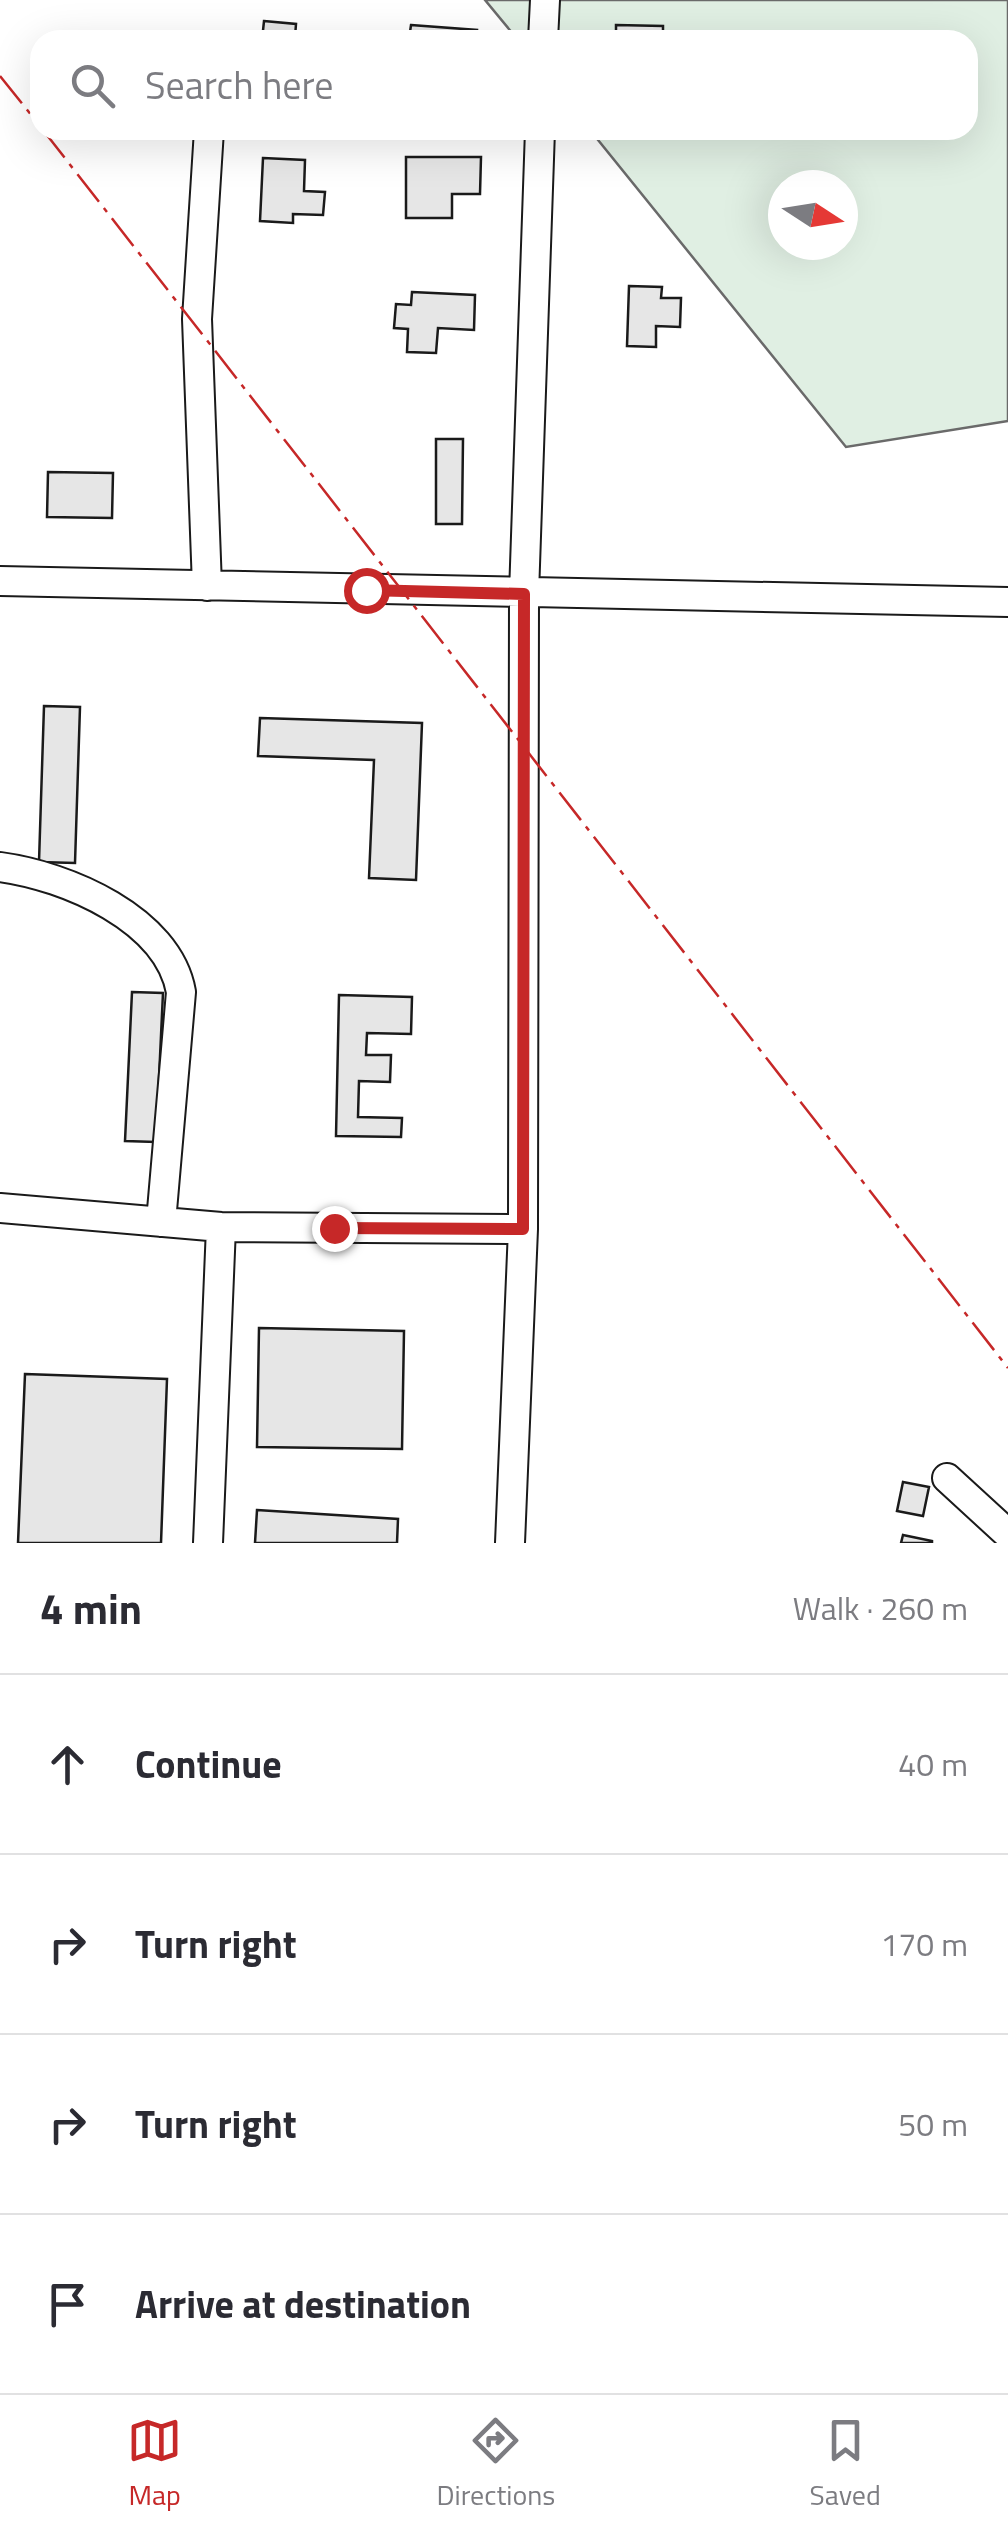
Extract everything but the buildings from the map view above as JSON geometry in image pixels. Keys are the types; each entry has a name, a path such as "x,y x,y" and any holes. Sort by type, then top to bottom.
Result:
{"street":[{"path":"544,30 545,0"},
{"path":"207,586 198,319 208,140"},
{"path":"510,1543 523,1229 524,594 540,140"},
{"path":"0,581 1008,602"},
{"path":"0,868 36,872 102,899 162,947 176,965 181,992 161,1222"},
{"path":"0,1208 221,1227 523,1229"},
{"path":"208,1543 221,1227"},
{"path":"947,1478 1008,1534"}],"green space":[{"path":"485,0 1008,0 1008,421 846,447 598,140 978,140 978,30 510,30"}],"power":[{"path":"0,76 30,114"},
{"path":"51,140 1008,1368"}],"route":[{"path":"334,1228 523,1229 524,594 366,590"}]}
